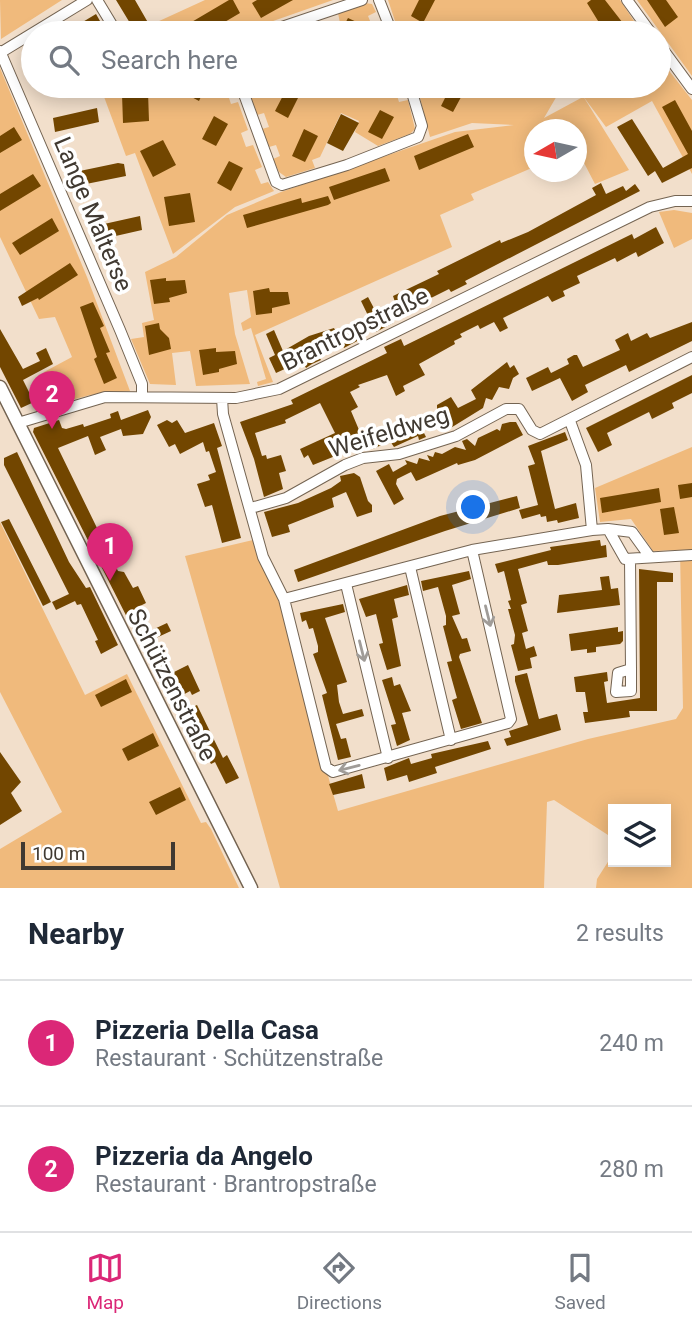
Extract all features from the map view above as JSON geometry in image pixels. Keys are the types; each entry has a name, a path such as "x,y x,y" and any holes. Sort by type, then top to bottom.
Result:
{"street":[{"path":"52,21 87,0"},
{"path":"97,0 110,21"},
{"path":"300,21 362,0"},
{"path":"379,0 387,21"},
{"path":"627,0 642,21"},
{"path":"0,52 21,39"},
{"name":"Lange Malterse","path":"0,52 120,330 142,384 142,396"},
{"path":"671,60 692,89"},
{"path":"245,98 276,182 282,185 346,165 418,137 422,126 414,98"},
{"name":"Brantropstraße","path":"18,423 90,400 142,396 222,398 259,395 288,386 650,207 675,201 692,201"},
{"name":"Weifeldweg","path":"251,508 286,498 326,473 363,458 398,454 456,436 506,408 519,409 531,430 540,434 692,357"},
{"name":"Schützenstraße","path":"0,387 251,888"},
{"path":"222,398 223,414 263,556 284,599 326,766 333,772 508,723 512,716 472,550"},
{"path":"570,421 586,465 592,530"},
{"path":"608,529 625,559 692,555"},
{"path":"284,599 472,550 592,530 632,532 650,557"},
{"path":"630,559 631,669"},
{"path":"410,568 451,740"},
{"path":"346,584 388,758"}],"shaded area":[{"path":"0,0 62,0 29,21 21,21 21,26 1,39"},
{"path":"205,0 333,0 273,21 159,21"},
{"path":"388,0 620,0 634,21 395,21"},
{"path":"637,0 692,0 692,76 671,47 671,21 652,21"},
{"path":"365,3 372,4 376,12 368,16 370,21 340,21 338,13"},
{"path":"0,68 87,277 130,391 90,395 57,404 44,372 72,357 55,317 39,319 0,237"},
{"path":"671,73 692,100 692,174 652,101 606,127 584,98 671,98"},
{"path":"104,98 229,98 231,104 238,102 248,130 241,133 246,147 253,145 262,167 255,170 261,184 268,182 274,191 235,207 173,254 135,153 126,156"},
{"path":"251,98 398,98 399,102 408,100 415,129 410,134 378,146 355,132 359,121 341,113 320,157 312,160 315,168 286,177 279,172 273,159 280,156 276,145 269,147 262,129 269,127 264,113 257,115"},
{"path":"420,98 556,98 544,118 584,98 629,170 595,184 587,169 587,119 524,119 524,171 471,194 474,200 440,215 452,247 255,335 273,382 258,386 257,382 266,379 251,328 243,331 241,323 251,317 247,290 229,293 235,334 250,384 196,386 190,351 172,353 176,385 150,384 131,339 144,337 142,323 154,320 145,272 176,257 227,215 281,192 455,132 514,125 472,123 430,137"},
{"path":"674,210 692,213 692,239 674,248 659,212"},
{"path":"692,447 692,888 596,888 597,879 608,862 608,867 671,867 671,804 608,804 608,835 554,800 547,802 544,888 280,888 185,556 253,540 279,602 338,811 588,739 676,719 683,708 680,550 653,551 631,519 600,522 595,488"},
{"path":"0,522 85,695 127,674 201,823 206,822 211,829 239,888 0,888 0,849 62,812 0,692"}],"building":[{"path":"116,0 135,0 147,21 129,21"},
{"path":"229,0 233,0 240,13 226,21 193,21"},
{"path":"257,0 293,0 261,18 252,3"},
{"path":"419,0 435,0 424,21 411,16"},
{"path":"591,0 605,0 621,21 598,21 587,3"},
{"path":"647,0 666,0 678,17 671,22 661,21"},
{"path":"96,14 100,21 84,21"},
{"path":"122,98 148,98 149,121 123,123"},
{"path":"282,98 298,98 288,118 275,111"},
{"path":"445,98 461,98 453,112 441,106"},
{"path":"675,100 692,131 692,168 662,183 655,171 648,176 617,127 632,119 663,168 688,154 662,107"},
{"path":"97,108 99,122 55,132 53,118"},
{"path":"380,110 394,117 382,139 368,132"},
{"path":"341,114 359,123 343,151 327,143"},
{"path":"214,116 228,124 216,146 202,139"},
{"path":"14,127 22,140 0,153 0,136"},
{"path":"304,129 318,136 305,162 292,156"},
{"path":"468,134 474,147 419,170 414,156"},
{"path":"163,140 176,165 153,177 140,151"},
{"path":"72,151 75,172 118,163 124,164 126,176 81,185 75,195 66,175 63,152"},
{"path":"229,161 243,168 231,191 217,183"},
{"path":"385,168 390,181 334,200 329,187"},
{"path":"33,174 41,186 0,211 0,194"},
{"path":"601,183 606,194 623,186 626,191 635,184 640,191 465,281 467,284 451,292 449,289 391,318 393,323 376,332 361,301 368,297 376,312 392,305 395,302 393,296 439,274 437,271 500,240 501,243 528,232 596,195 592,188"},
{"path":"190,193 195,222 169,226 164,197"},
{"path":"328,196 331,203 328,205 247,228 243,215 301,198 302,203"},
{"path":"140,216 142,230 98,240 95,226"},
{"path":"52,218 59,231 20,255 12,243"},
{"path":"656,227 664,243 638,257 636,252 617,262 615,258 577,276 580,283 563,291 565,296 552,302 548,296 503,318 508,328 500,332 494,322 480,329 478,325 460,334 462,337 454,341 455,344 419,364 425,375 403,386 405,391 396,396 387,375 358,385 360,387 350,392 358,407 351,411 365,444 313,465 308,455 304,458 300,449 335,433 320,403 285,420 286,423 255,433 262,456 266,455 267,459 281,455 286,471 279,473 283,489 264,497 240,422 293,404 291,400 387,353 384,347 401,339 404,346 632,234 634,239"},
{"path":"70,263 78,275 39,300 38,298 22,306 18,297"},
{"path":"166,278 166,281 185,280 187,293 169,298 170,302 154,304 150,280"},
{"path":"269,288 270,292 288,292 290,304 272,308 272,313 256,315 253,291"},
{"path":"93,302 104,326 100,328 110,352 106,353 117,378 104,384 94,359 97,357 80,307"},
{"path":"692,322 692,341 629,372 626,365 585,385 588,392 572,401 560,378 532,391 526,378 548,367 551,373 569,364 567,359 574,355 577,355 583,367 620,350 615,340 628,333 631,341 647,333 650,338"},
{"path":"159,323 160,329 169,338 171,349 149,355 145,326"},
{"path":"354,326 361,339 344,348 340,340 316,352 321,360 306,368 302,361 276,373 269,358 275,355 266,334 274,330 283,351 309,336 334,328 337,334"},
{"path":"0,329 23,369 40,361 36,353 46,348 53,364 23,380 34,402 21,408 0,367"},
{"path":"216,348 216,352 235,351 237,364 203,375 199,350"},
{"path":"507,362 510,368 514,365 519,374 513,378 509,389 499,387 492,400 486,398 483,408 449,429 445,426 448,420 441,418 443,412 437,410 437,405 451,397 458,408 476,399 471,390"},
{"path":"692,375 692,393 672,403 674,408 652,419 649,412 607,433 612,445 598,452 586,428"},
{"path":"148,410 151,417 143,434 123,436 121,429 100,437 106,450 95,455 88,436 58,448 118,571 124,572 133,588 138,586 146,603 140,606 152,630 167,623 171,631 156,638 165,663 168,661 174,672 188,665 200,691 192,695 190,691 170,702 33,432 34,428 59,420 62,428 83,424 84,427 111,418 110,414 118,411 121,420"},
{"path":"416,417 426,437 419,440 418,436 394,447 390,441 373,449 367,438 391,424 394,429"},
{"path":"167,420 172,423 177,420 185,433 214,423 222,446 217,448 241,538 222,543 212,505 205,507 197,484 210,480 208,475 216,472 209,451 206,452 203,442 180,454 175,444 169,447 157,425"},
{"path":"516,422 523,435 475,460 458,465 457,463 419,480 416,481 411,472 397,479 396,484 404,499 394,505 376,471 389,464 393,472 407,464 405,460 417,464 419,458 430,461 427,455 433,457 435,452 442,454 455,447 466,450 462,441 467,439 475,446 478,438 497,429 500,431 502,424"},
{"path":"565,432 568,440 541,451 555,509 576,503 579,518 558,523 557,520 547,522 546,516 541,517 540,514 522,519 519,510 538,505 528,466 535,464 528,446"},
{"path":"17,452 69,562 86,588 90,587 118,645 101,654 95,641 98,640 81,604 77,605 75,601 56,610 52,602 69,594 4,465 4,458"},
{"path":"354,473 360,477 368,501 372,505 372,512 357,517 346,492 332,498 334,507 288,525 290,532 272,537 264,512 298,503 331,488 341,481 340,476"},
{"path":"692,483 692,497 680,499 678,485"},
{"path":"659,488 661,502 602,513 600,498"},
{"path":"517,496 520,508 298,582 294,570 440,516"},
{"path":"674,507 679,533 664,535 660,509"},
{"path":"9,519 51,602 43,606 1,522"},
{"path":"600,540 601,546 606,545 607,557 558,565 548,565 547,561 518,569 527,603 521,605 528,631 522,633 526,649 534,646 537,656 530,658 532,668 518,671 511,645 514,644 515,635 508,609 511,609 508,601 511,600 504,571 498,573 495,564 551,550 550,547"},
{"path":"639,569 673,573 673,582 657,582 657,711 629,711 630,717 585,723 583,712 588,712 585,692 576,692 574,677 607,672 608,681 604,682 607,703 640,698"},
{"path":"469,571 471,579 452,585 460,614 452,616 462,639 467,638 471,651 460,654 459,657 482,723 461,729 452,700 457,698 447,662 452,661 443,626 446,625 446,616 438,587 423,591 421,581"},
{"path":"609,576 611,589 618,588 620,605 557,613 559,595 602,590 600,577"},
{"path":"407,585 409,595 394,599 398,617 392,619 401,666 387,670 379,644 383,643 376,614 366,617 359,599"},
{"path":"343,604 345,612 325,618 347,682 337,685 339,702 343,714 362,709 364,716 336,724 341,739 346,738 351,757 338,760 322,695 327,693 313,654 318,652 318,646 313,628 309,629 306,620 302,622 300,613"},
{"path":"618,627 618,632 623,631 623,641 620,644 596,647 596,652 587,653 587,649 571,651 569,634"},
{"path":"527,673 539,719 557,714 561,730 507,746 504,739 511,737 509,731 528,725 515,681 515,676"},
{"path":"392,677 394,686 400,684 411,711 402,713 410,740 397,746 391,725 396,724 382,680"},
{"path":"126,679 132,692 101,707 95,695"},
{"path":"197,705 223,758 227,755 239,778 226,784 215,762 211,764 184,711"},
{"path":"153,733 159,746 128,761 122,749"},
{"path":"488,741 491,749 435,767 437,773 409,782 407,775 387,781 384,768 409,758 411,764 432,758 431,754"},
{"path":"0,752 21,782 11,793 22,811 0,825"},
{"path":"362,774 365,788 333,795 329,784"},
{"path":"180,787 186,800 156,815 149,802"}],"place":[{"name":"Pizzeria da Angelo","path":"52,429"},
{"name":"Pizzeria Della Casa","path":"110,581"}]}
